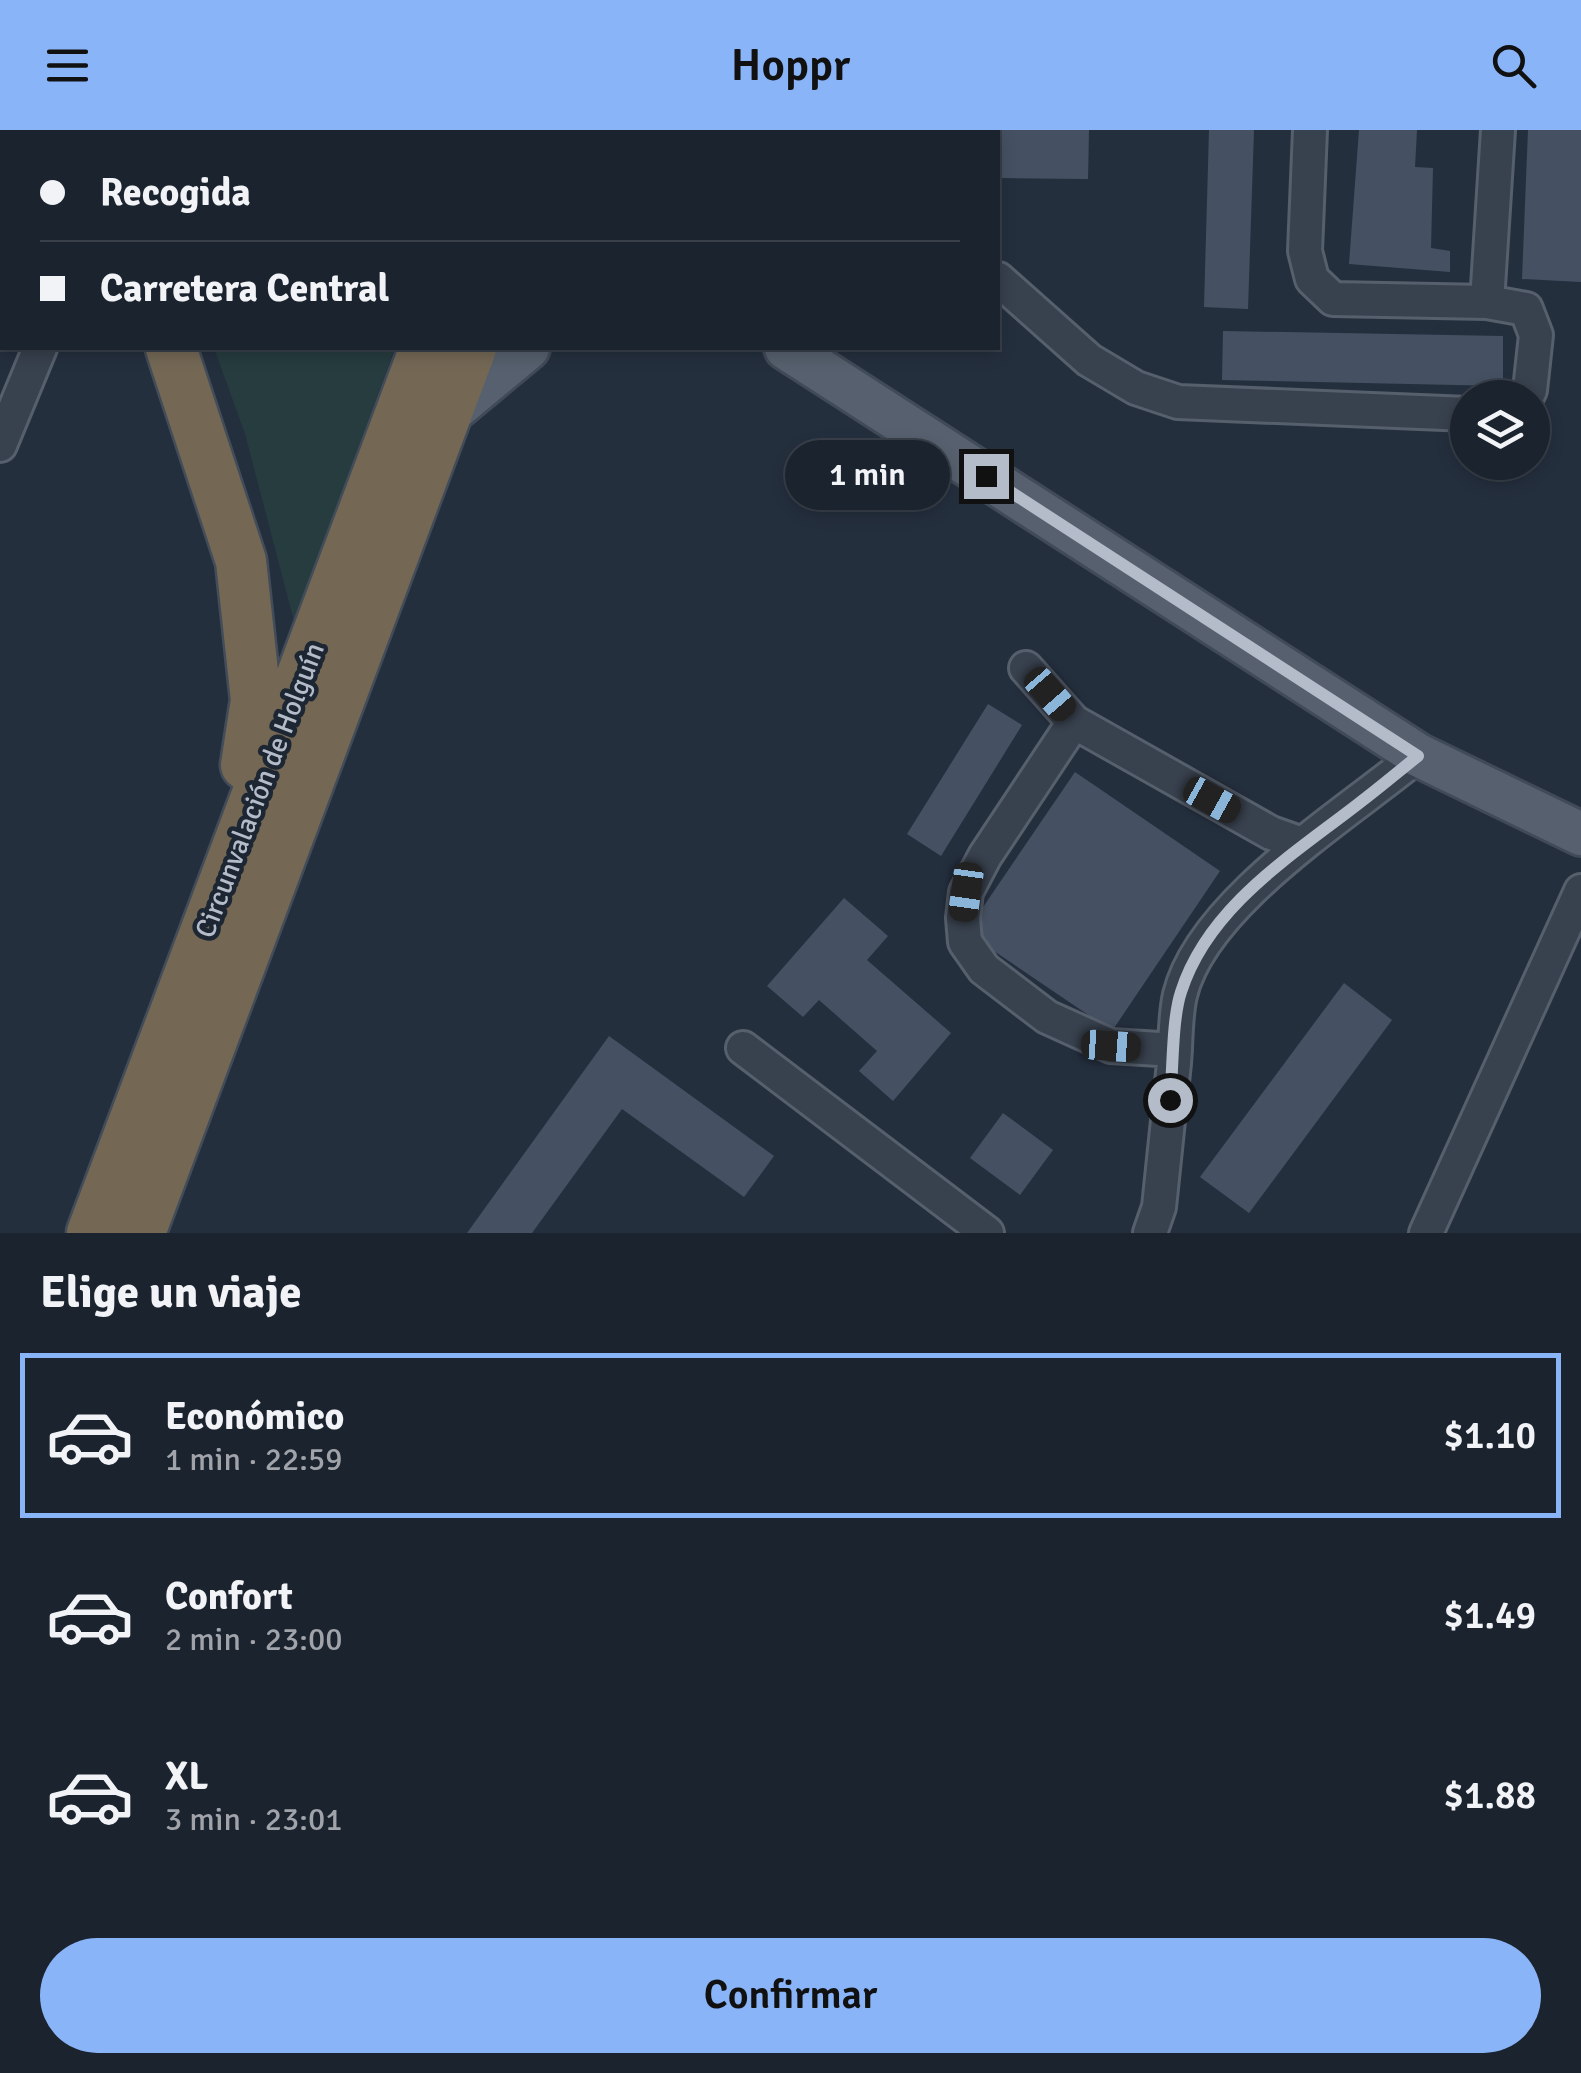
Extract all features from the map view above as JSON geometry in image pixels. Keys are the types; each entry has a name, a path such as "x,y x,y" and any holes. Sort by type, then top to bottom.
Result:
{"highway":[{"path":"172,350 241,561 243,578 256,700 230,868"},
{"name":"Circunvalación de Holguín","path":"92,1233 424,350"},
{"name":"Circunvalación de Holguín","path":"140,1233 470,350"}],"main road":[{"path":"445,417 526,350"},
{"path":"789,350 1418,756 1581,834"}],"street":[{"path":"1310,130 1305,251 1312,279 1333,298 1487,302 1526,309 1536,334 1531,380"},
{"path":"1487,302 1498,130"},
{"path":"1000,281 1090,360 1136,388 1178,402 1450,413"},
{"path":"0,445 39,350"},
{"path":"1026,668 1074,722 1128,755 1302,844"},
{"path":"1074,722 966,892 962,918 965,942 984,969 1047,1017 1111,1046 1175,1050"},
{"path":"1150,1233 1159,1207 1180,994 1204,944 1234,906 1302,844 1418,756"},
{"path":"1426,1233 1577,912"},
{"path":"743,1048 987,1233"}],"green space":[{"path":"215,350 394,350 294,621 245,434"}],"building":[{"path":"1000,130 1089,130 1088,179 1000,178"},
{"path":"1209,130 1254,130 1248,309 1204,307"},
{"path":"1359,130 1417,130 1415,167 1433,168 1431,248 1450,251 1450,272 1349,264"},
{"path":"1528,130 1581,130 1581,282 1522,279"},
{"path":"1223,331 1503,336 1503,380 1450,380 1450,385 1222,380"},
{"path":"988,704 1022,725 941,856 907,834"},
{"path":"1075,772 1220,871 1112,1031 966,932"},
{"path":"844,898 888,936 867,960 951,1033 893,1101 859,1071 877,1051 819,1000 803,1017 767,986"},
{"path":"1344,983 1392,1020 1249,1213 1200,1177"},
{"path":"609,1036 774,1156 744,1197 622,1109 532,1233 467,1233"},
{"path":"1003,1113 1053,1150 1020,1195 970,1158"}],"route":[{"path":"986,476 1418,756 1302,844 1234,906 1204,944 1180,994 1170,1100"}]}
